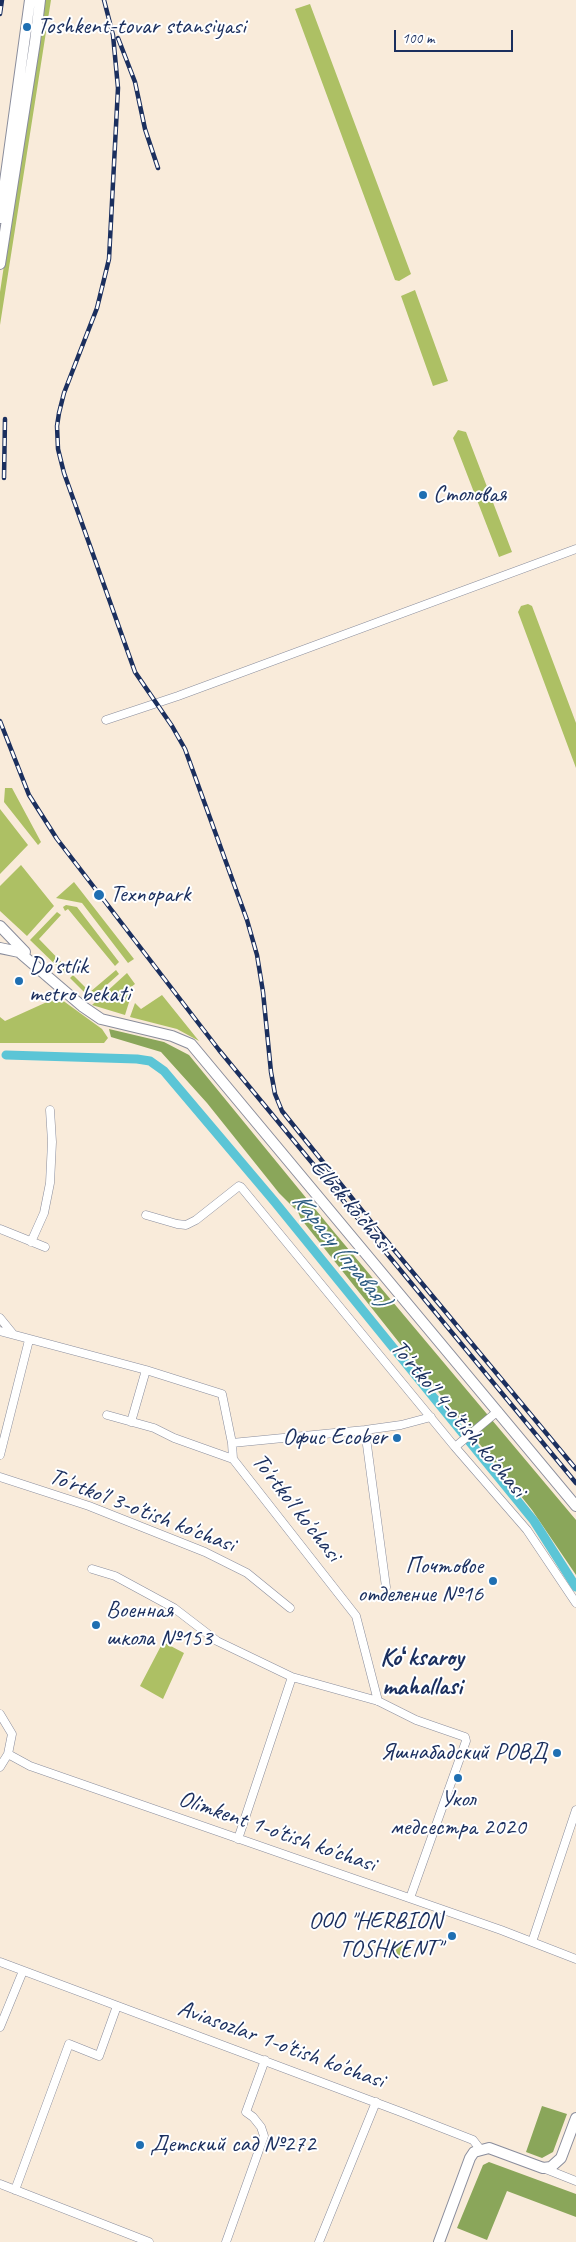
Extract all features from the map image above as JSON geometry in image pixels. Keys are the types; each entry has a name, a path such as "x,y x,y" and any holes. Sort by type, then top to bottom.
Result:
{"main road":[{"path":"0,218 30,0"},
{"path":"0,264 40,0"},
{"name":"Elbek ko'chasi","path":"1,927 60,986"},
{"name":"Elbek ko'chasi","path":"0,948 19,952 88,1011 101,1019 172,1036 191,1044 576,1506"},
{"path":"551,2169 562,2155 576,2118"},
{"name":"Aviasozlar 1-o'tish ko'chasi","path":"480,2149 492,2148 551,2169"},
{"path":"439,2242 470,2158 480,2149"}],"street":[{"path":"106,720 178,696 576,549"},
{"path":"31,1242 44,1213 50,1183 52,1142 50,1110"},
{"name":"To'rtko'l 4-o'tish ko'chasi","path":"146,1215 176,1224 191,1223 240,1186 314,1273 430,1417 526,1530 576,1603"},
{"path":"0,1229 45,1248"},
{"name":"To'rtko'l ko'chasi","path":"0,1318 15,1335"},
{"name":"To'rtko'l ko'chasi","path":"0,1331 146,1370 222,1394 232,1443 233,1459 356,1616 378,1701"},
{"path":"0,1454 29,1340"},
{"path":"131,1422 146,1370"},
{"path":"455,1447 498,1411"},
{"path":"107,1415 154,1428 174,1438 233,1459"},
{"path":"232,1443 365,1430 401,1425 430,1417"},
{"path":"365,1430 386,1587"},
{"name":"To'rtko'l 3-o'tish ko'chasi","path":"0,1478 89,1506 204,1552 248,1573 290,1608"},
{"path":"92,1569 115,1576 174,1608 217,1641 292,1677 378,1701 416,1720 465,1737 466,1740 410,1898"},
{"path":"238,1839 292,1677"},
{"path":"0,1714 12,1734 8,1754 0,1767"},
{"name":"Olimkent 1-o'tish ko'chasi","path":"8,1754 30,1766 410,1898 576,1958"},
{"path":"532,1942 576,1810"},
{"name":"Aviasozlar 1-o'tish ko'chasi","path":"0,1962 376,2102 473,2140 480,2149"},
{"path":"0,2027 23,1971"},
{"path":"15,2190 69,2044 99,2056 118,2006"},
{"path":"226,2242 264,2136 257,2122 246,2112 264,2060"},
{"path":"319,2242 376,2102"},
{"name":"Aviasozlar 1-o'tish ko'chasi","path":"551,2169 576,2181"},
{"path":"0,2184 150,2242"}],"green space":[{"path":"44,0 51,0 0,325 0,292"},
{"path":"310,4 411,274 399,281 395,280 295,9"},
{"path":"415,290 448,381 433,386 401,296"},
{"path":"458,430 466,432 512,552 499,557 453,438"},
{"path":"528,604 532,606 576,723 576,768 518,612 521,606"},
{"path":"5,788 12,788 41,842 38,845 4,802"},
{"path":"0,809 28,845 0,874"},
{"path":"21,865 54,906 27,936 0,911 0,886"},
{"path":"74,882 134,959 128,963 82,903 56,898"},
{"path":"66,905 77,907 119,962 115,966 68,909 65,911 63,907"},
{"path":"57,912 61,915 39,939 68,969 64,973 30,940"},
{"path":"116,970 119,974 91,999 70,978 73,975 90,992"},
{"path":"127,973 135,984 126,991 130,999 125,1015 92,1005"},
{"path":"162,995 199,1041 177,1029 130,1017 135,1003 141,1009"},
{"path":"58,997 102,1029 108,1038 104,1043 0,1043 0,1017 5,1021"},
{"path":"109,1029 164,1042 189,1055 334,1232 576,1520 576,1575 532,1510 301,1219 298,1212 279,1193 207,1103 161,1052 111,1037"},
{"path":"163,1642 184,1653 163,1699 140,1686"},
{"path":"399,1941 405,1943 404,1948 408,1949 404,1959 393,1957"},
{"path":"542,2106 567,2114 553,2152 542,2158 526,2152"},
{"path":"489,2162 576,2194 576,2217 507,2191 487,2240 457,2228 483,2165"}],"waterway":[{"name":"Карасу (правая)","path":"6,1055 137,1059 150,1061 164,1071 274,1201 534,1521 576,1587"}],"railway":[{"path":"0,14 2,0"},
{"path":"104,0 113,35 118,88 109,259 97,308 64,393 59,413 57,426 58,449 64,473 135,672 172,726 185,749 247,920 257,955 263,992 275,1094 282,1111 376,1228 576,1469"},
{"path":"118,38 135,82 145,129 158,168"},
{"path":"4,478 5,419"},
{"path":"0,721 29,795 57,839 219,1050 576,1483"}],"place":[{"name":"Toshkent-tovar stansiyasi","path":"27,27"},
{"name":"Столовая","path":"423,495"},
{"name":"Texnopark","path":"99,895"},
{"name":"Do'stlik metro bekati","path":"19,981"},
{"name":"Офис Ecober","path":"397,1438"},
{"name":"Почтовое отделение №16","path":"493,1581"},
{"name":"Военная школа №153","path":"96,1625"},
{"name":"Яшнабадский РОВД","path":"557,1753"},
{"name":"Укол медсестра 2020","path":"458,1778"},
{"name":"ООО \"HERBION TOSHKENT\"","path":"452,1936"},
{"name":"Детский сад №272","path":"140,2145"}],"district":[{"name":"Koʻksaroy mahallasi","path":"422,1672"}]}
